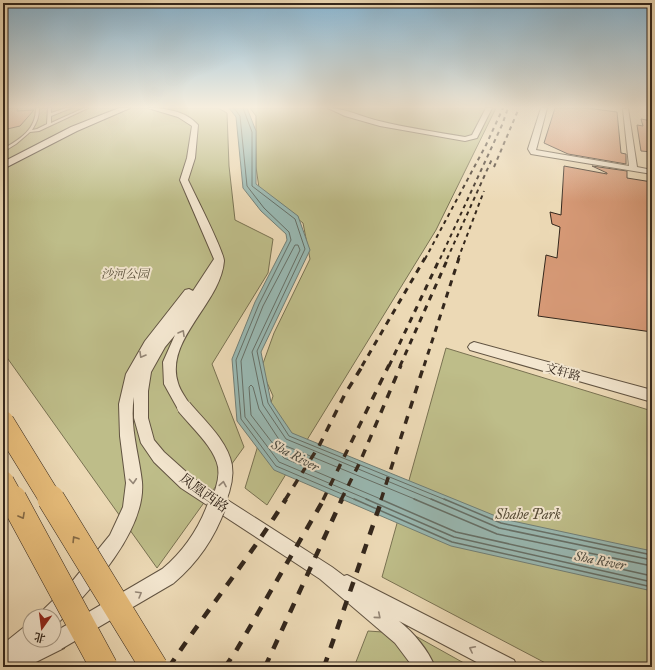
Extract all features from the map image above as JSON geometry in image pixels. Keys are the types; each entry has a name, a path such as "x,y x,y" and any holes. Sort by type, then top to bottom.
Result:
{"main road":[{"path":"3,161 46,139"},
{"path":"3,166 56,139"},
{"path":"3,422 154,667"},
{"path":"3,482 104,667"}],"street":[{"path":"5,667 56,641 168,576 182,565 209,528 224,484 225,464 218,450 184,407 171,384 169,362 181,334 209,290 216,274 219,259 184,180 192,158 194,139"},
{"path":"535,139 532,149 534,152 652,172"},
{"path":"630,139 633,169"},
{"path":"60,608 77,591 116,541 132,508 134,484 127,436 126,404 132,374 149,344 191,290 219,259"},
{"name":"凤凰西路","path":"219,259 184,314 161,344 146,372 141,391 141,418 148,443 159,457 187,483 326,573 402,636 425,667"},
{"name":"文轩路","path":"474,347 652,396"},
{"path":"326,573 507,667"},
{"path":"3,656 22,641"}],"lane":[{"path":"3,151 21,139"}],"green space":[{"name":"沙河公园","path":"3,139 228,139 229,166 235,220 273,239 268,273 212,364 244,447 157,568 3,352"},
{"path":"256,139 481,139 436,230 267,505 245,488 273,396 261,369 274,333 310,259 303,223 259,188 256,167"},
{"name":"Shahe Park","path":"446,348 652,411 652,667 553,667 382,577"},
{"path":"368,631 412,634 471,667 354,667"}],"water":[{"name":"Sha River","path":"238,139 256,139 256,184 298,216 310,250 261,352 271,402 292,433 503,519 652,551 652,591 451,546 274,470 237,421 232,359 255,302 287,240 286,234 261,211 243,188"}],"building":[{"path":"545,139 620,139 621,153 626,154 626,164 568,154 544,143"},
{"path":"639,139 652,139 652,152 641,151"},
{"path":"564,166 607,174 592,166 627,171 627,178 652,182 652,332 538,316 546,255 557,258 560,227 552,224 550,212 561,215"}],"railway":[{"path":"425,259 489,139"},
{"path":"440,259 495,139"},
{"path":"494,167 506,139"},
{"path":"447,259 492,159"},
{"path":"458,259 484,191"},
{"path":"362,366 425,258"},
{"path":"389,366 440,258"},
{"path":"400,366 448,258"},
{"path":"424,366 459,258"},
{"path":"285,500 319,446 345,394 363,365"},
{"path":"323,500 389,365"},
{"path":"341,500 360,462 401,365"},
{"path":"381,500 424,365"},
{"path":"169,667 258,542 286,499"},
{"path":"225,667 236,651 324,499"},
{"path":"265,667 342,499"},
{"path":"324,667 382,499"}]}
